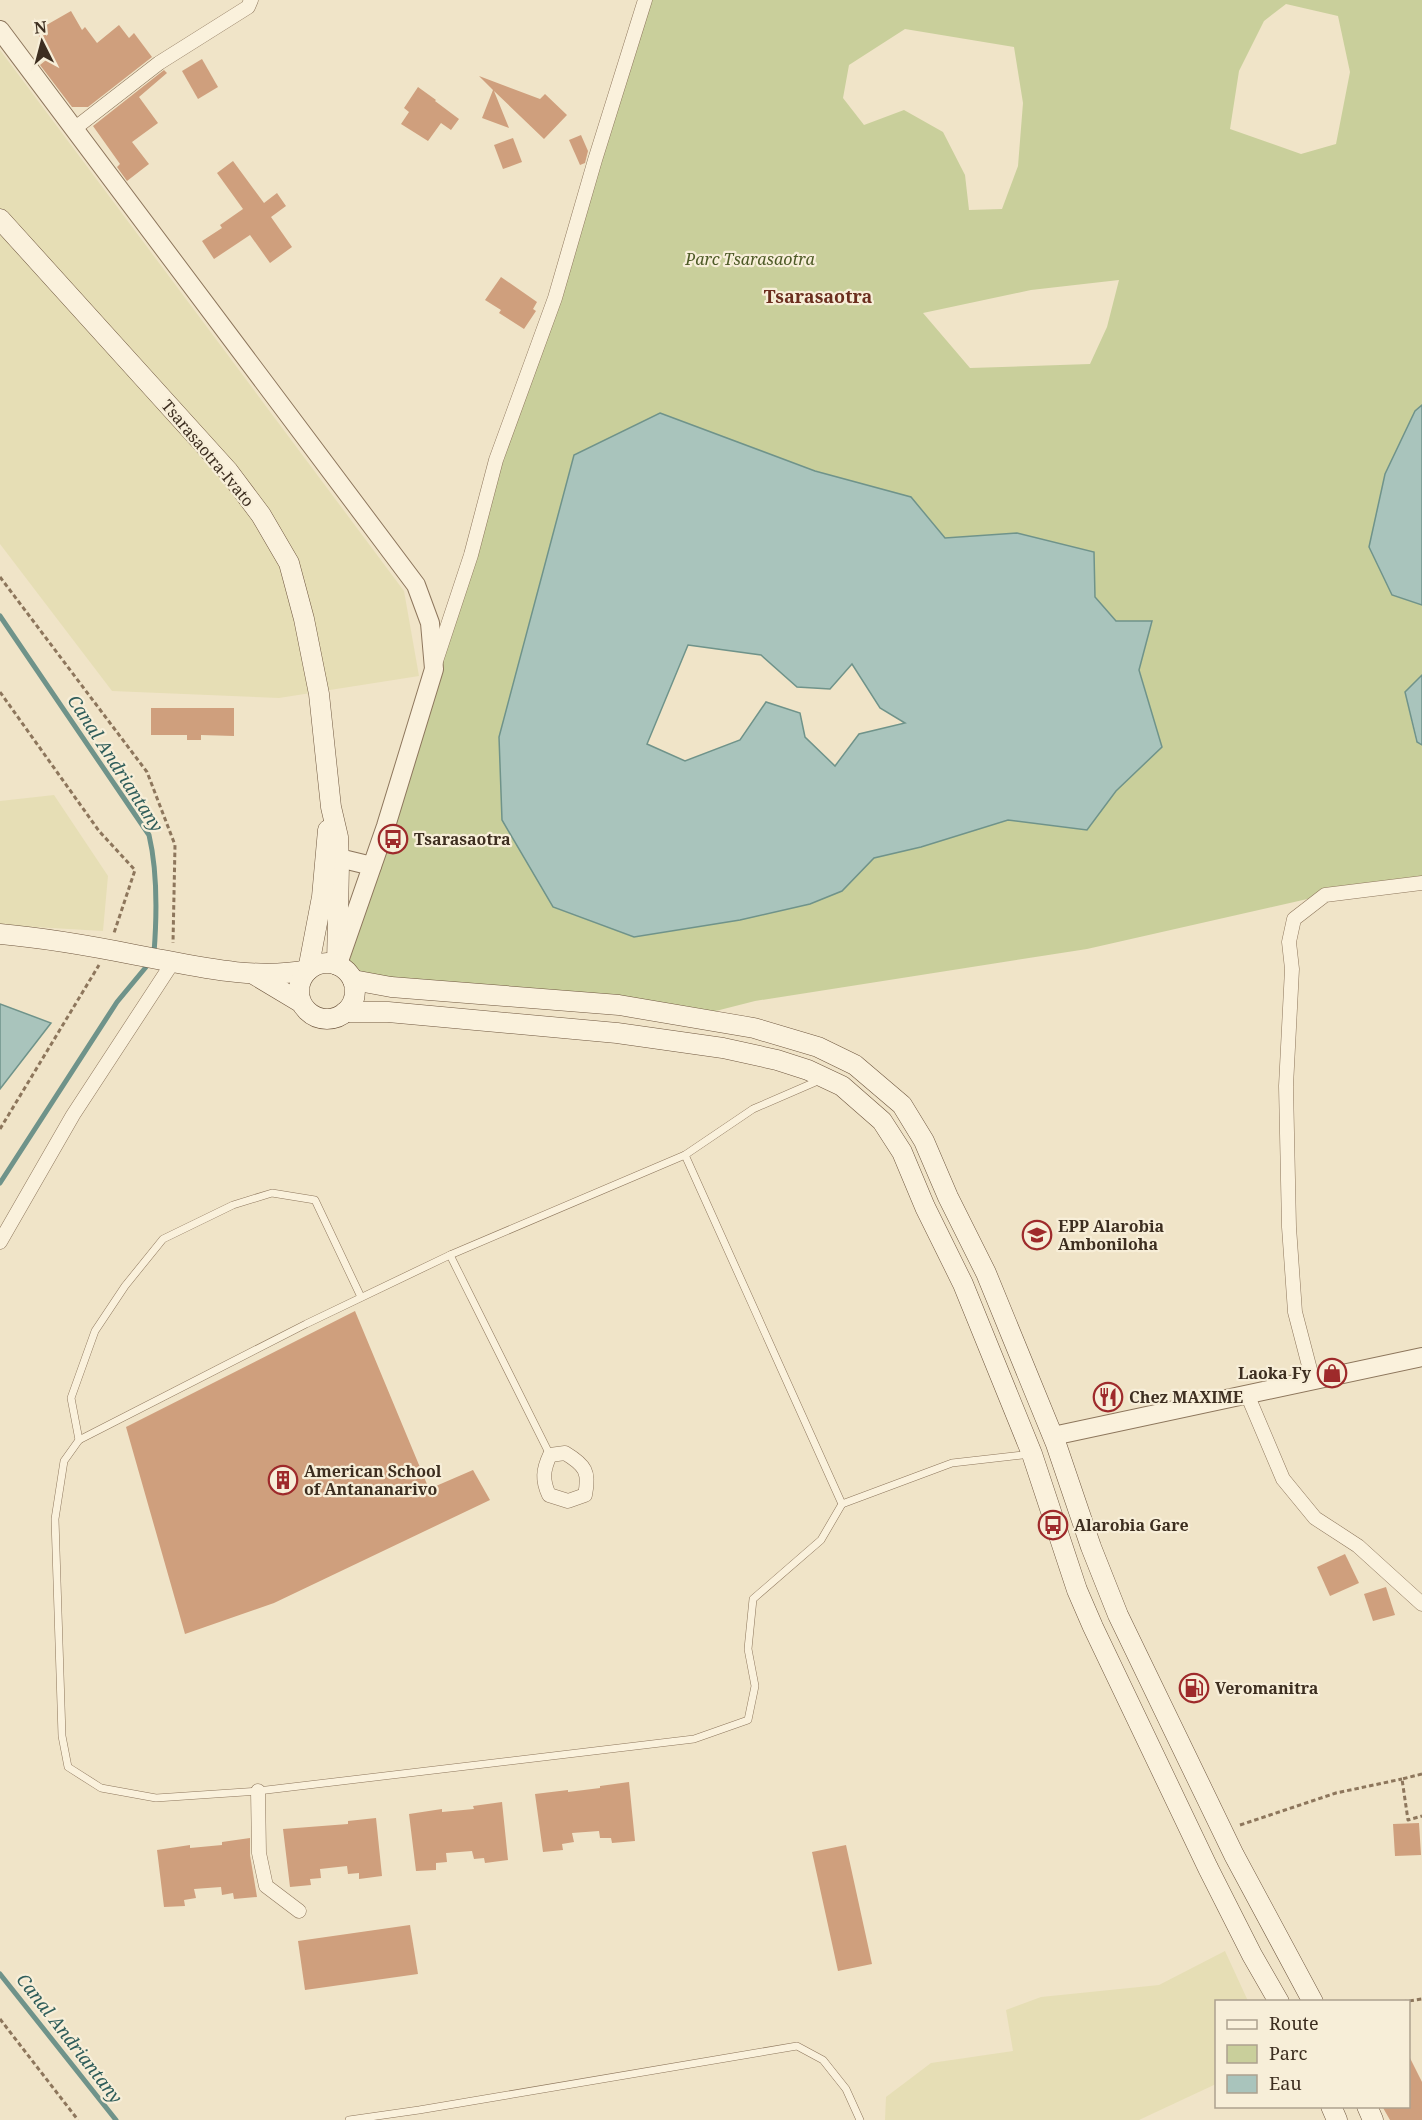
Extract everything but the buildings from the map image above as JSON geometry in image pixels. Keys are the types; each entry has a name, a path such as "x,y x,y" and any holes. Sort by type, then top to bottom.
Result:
{"main road":[{"name":"Tsarasaotra-Ivato","path":"0,219 228,471 261,515 289,563 304,619 319,694 331,807"},
{"path":"331,807 338,837 339,858 338,965"},
{"path":"300,1002 300,984 308,970 322,897 331,807"},
{"path":"0,934 109,949 255,975 308,970 322,963 338,965 353,980 356,989 355,998 352,1006 337,1017 320,1018 305,1010 300,1002 255,975"},
{"path":"353,980 391,987 619,1005 754,1028 818,1047 855,1065 902,1105 924,1141 948,1197 986,1273 1053,1436 1091,1547 1118,1615 1223,1832 1312,2000"},
{"path":"345,1012 388,1012 617,1033 748,1052 808,1070 842,1086 882,1121 902,1152 925,1208 963,1284 1029,1448 1077,1590 1093,1627 1208,1868 1252,1955 1278,2000"}],"street":[{"path":"74,129 159,63 248,7 251,0"},
{"path":"338,965 471,555 496,460 555,298 645,0"},
{"path":"0,30 416,585 430,623 434,669"},
{"path":"339,858 372,866"},
{"path":"1313,1381 1295,1312 1289,1227 1286,1086 1292,969 1289,942 1294,919 1324,895 1422,883"},
{"path":"0,1242 73,1115 173,962"},
{"path":"1053,1436 1422,1357"},
{"path":"1247,1394 1283,1479 1315,1518 1358,1546 1422,1604"},
{"path":"258,1791 259,1853 266,1886 299,1911"}],"lane":[{"path":"825,1078 753,1109 685,1155 450,1255 361,1297 79,1440 64,1461 55,1519 62,1736 68,1767 101,1788 156,1798 258,1791 694,1739 748,1720 755,1686 748,1649 753,1599 821,1540 842,1504 952,1463 1029,1448"},
{"path":"685,1155 842,1504"},
{"path":"79,1440 71,1398 95,1331 125,1286 163,1239 233,1205 272,1193 315,1200 361,1297"},
{"path":"450,1255 550,1455"},
{"path":"349,2120 797,2046 823,2060 846,2089 860,2120"},
{"path":"419,2110 423,2120"}],"path":[{"path":"0,577 147,772 175,845 173,962"},
{"path":"0,692 99,831 135,870 109,949 0,1129"},
{"path":"1223,1832 1336,1793 1422,1774"},
{"path":"1402,1779 1408,1820 1422,1816"},
{"path":"0,2019 78,2120"}],"shaded area":[{"path":"0,50 404,591 419,676 279,698 112,691 0,544"},
{"path":"54,795 108,876 103,931 0,925 0,801"},
{"path":"1225,1951 1248,2000 1215,2000 1215,2084 1139,2120 885,2120 886,2097 931,2063 1013,2051 1006,2010 1041,1997 1159,1985"}],"green space":[{"name":"Parc Tsarasaotra","path":"646,0 1422,0 1422,405 1415,411 1392,595 1422,605 1422,675 1405,692 1416,741 1422,745 1422,883 1325,895 1087,949 755,1001 700,1015 364,977 359,969 349,962 421,709","holes":["1286,4 1338,16 1350,72 1336,144 1301,154 1230,129 1239,71 1264,21","905,29 1014,47 1023,103 1018,166 1002,209 969,210 965,175 943,132 904,110 864,125 843,98 849,65","1119,280 1107,327 1090,364 970,368 923,313 1031,290","660,413 815,471 911,497 945,538 1017,533 1094,552 1095,597 1116,621 1152,621 1139,669 1162,747 1116,791 1087,830 1008,820 921,847 874,858 740,920 634,937 553,907"]}],"water":[{"path":"1422,405 1422,605 1392,595 1369,547 1385,474 1415,411"},
{"path":"660,413 815,471 911,497 945,538 1017,533 1094,552 1095,597 1116,621 1152,621 1139,670 1162,747 1116,791 1087,830 1008,820 921,847 874,858 842,891 810,904 740,920 634,937 553,907 502,820 499,737 574,455","holes":["688,645 761,655 797,687 830,689 852,664 880,708 905,723 859,734 835,766 805,737 800,713 766,702 740,740 685,761 647,744"]},
{"path":"1422,675 1422,745 1417,742 1405,692"},
{"path":"0,1004 51,1023 0,1089"}],"waterway":[{"name":"Canal Andriantany","path":"0,616 149,835 156,894 154,953"},
{"name":"Canal Andriantany","path":"0,1183 117,1002 151,961"},
{"name":"Canal Andriantany","path":"0,1974 116,2120"}],"place":[{"name":"Tsarasaotra","path":"393,839"},
{"name":"EPP Alarobia Amboniloha","path":"1037,1235"},
{"name":"Laoka Fy","path":"1332,1373"},
{"name":"Chez MAXIME","path":"1108,1397"},
{"name":"American School of Antananarivo","path":"283,1480"},
{"name":"Alarobia Gare","path":"1053,1525"},
{"name":"Veromanitra","path":"1194,1688"}],"district":[{"name":"Tsarasaotra","path":"818,296"}]}
